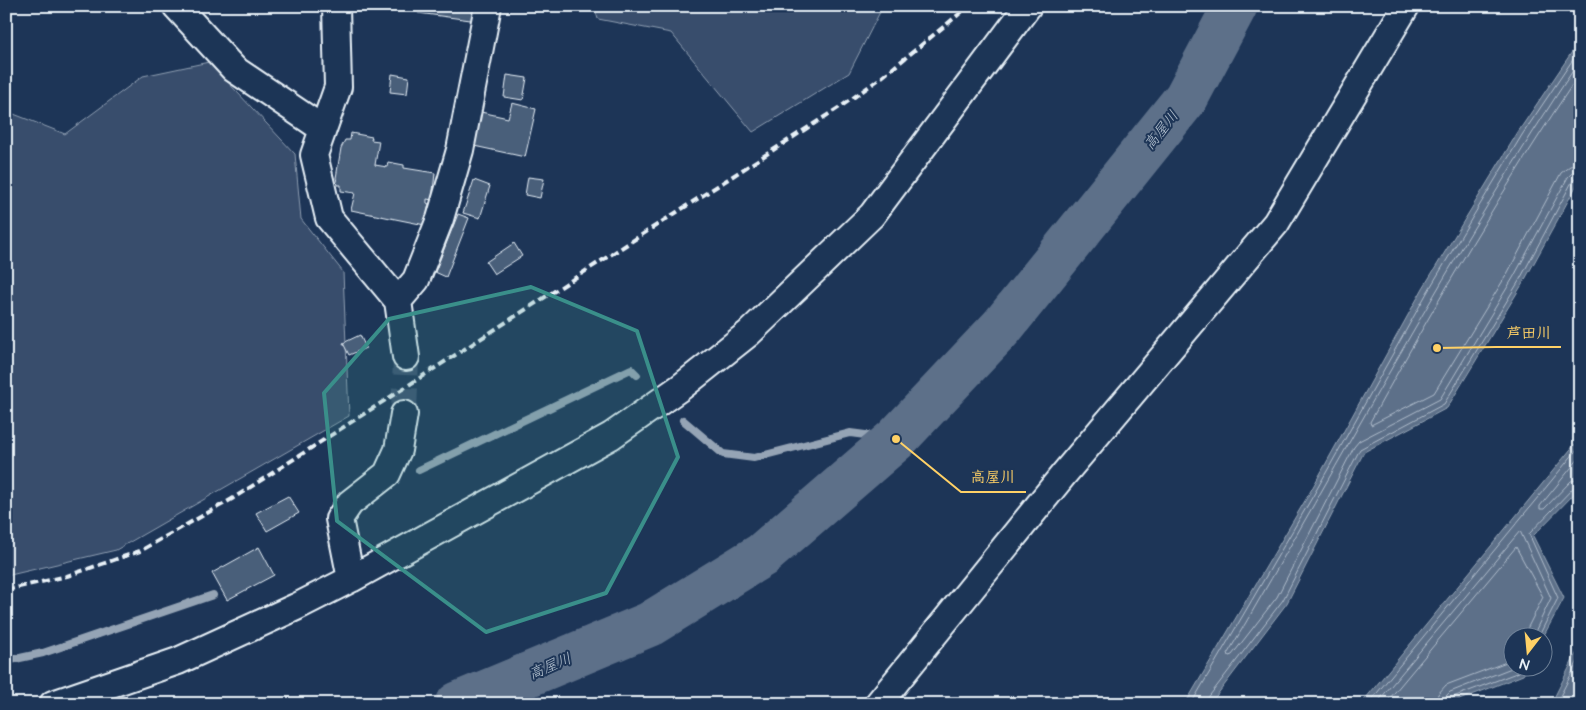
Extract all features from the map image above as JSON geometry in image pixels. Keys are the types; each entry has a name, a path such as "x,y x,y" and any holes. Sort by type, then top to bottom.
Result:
{"street":[{"path":"176,6 234,69 323,128"},
{"path":"336,6 338,87 314,155 329,218 398,301 406,357"},
{"path":"398,301 416,280 440,219 460,150 488,6"},
{"path":"57,703 178,661 351,580 611,436 681,386 749,333 872,215 1028,6"},
{"path":"882,700 1064,474 1276,223 1406,6"},
{"path":"351,580 339,519 350,503 387,474 398,450 404,414"}],"highlighted area":[{"path":"531,287 637,331 678,457 606,593 486,632 337,521 324,393 389,319"}],"shaded area":[{"path":"594,6 883,6 849,73 753,132 671,33 598,19"},
{"path":"209,62 295,154 301,219 343,272 349,416 116,550 6,576 6,111 65,134 143,76"}],"water":[{"path":"1580,40 1580,179 1523,283 1447,408 1364,452 1287,603 1210,704 1185,704 1309,494 1423,288 1518,132"},
{"path":"1580,438 1580,488 1533,536 1564,598 1548,628 1504,628 1504,678 1515,678 1449,704 1361,704"},
{"path":"1580,646 1580,704 1551,704"}],"building":[{"path":"419,6 479,6 478,21 418,13"},
{"path":"392,74 409,77 407,94 390,92"},
{"path":"507,75 527,78 523,100 504,97"},
{"path":"512,103 536,109 525,157 474,146 481,112 508,118"},
{"path":"351,133 372,137 371,140 379,141 375,165 387,167 388,162 404,165 404,168 435,173 432,200 427,199 429,204 425,225 351,210 355,193 341,191 341,185 338,185 336,178 341,148 345,140 350,140"},
{"path":"528,177 544,179 540,198 525,195"},
{"path":"474,180 490,186 480,218 463,213"},
{"path":"458,214 469,218 446,277 435,272"},
{"path":"514,243 522,256 494,274 486,262"},
{"path":"360,335 366,348 349,355 343,343"},
{"path":"288,496 299,513 267,531 256,513"},
{"path":"259,547 274,575 227,600 212,573"}],"waterway":[{"name":"高屋川","path":"458,704 650,624 762,555 896,439 1002,327 1186,98 1235,6"},
{"path":"419,470 631,369 637,375"},
{"path":"683,420 723,454 754,458 850,433 896,439"},
{"path":"6,661 43,653 213,595"}],"tunnel":[{"path":"404,414 406,357"}],"railway":[{"path":"6,590 67,576 140,551 232,499 843,105 882,77 969,6"}],"place":[{"name":"芦田川","path":"1437,348"},
{"name":"高屋川","path":"896,439"}]}
